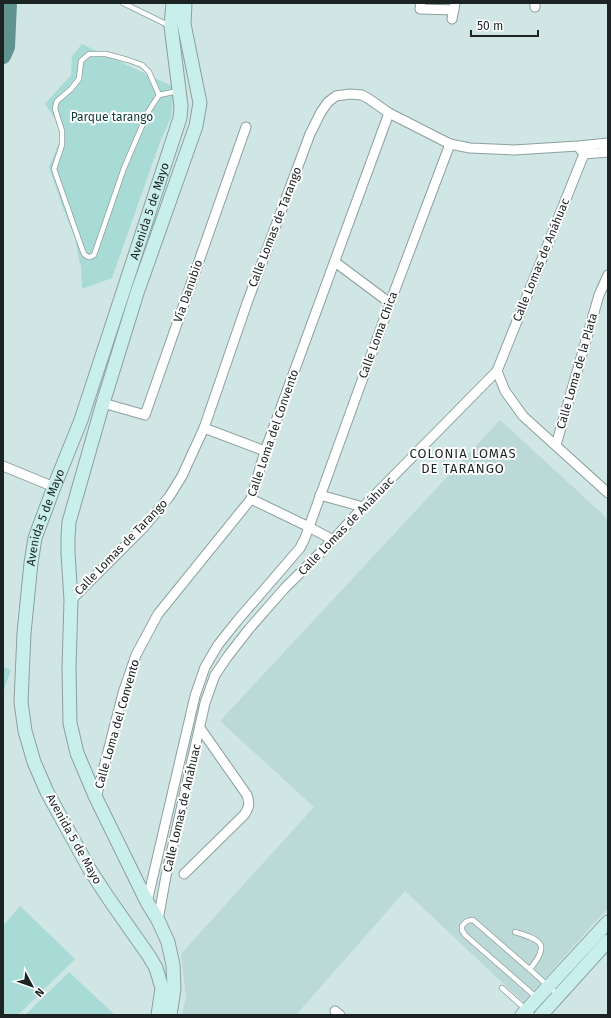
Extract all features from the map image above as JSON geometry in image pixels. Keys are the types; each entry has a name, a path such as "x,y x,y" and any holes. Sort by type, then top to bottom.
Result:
{"main road":[{"name":"Avenida 5 de Mayo","path":"158,1015 162,988 156,968 150,956 90,870 47,792 34,762 25,731 21,702 24,633 35,538 81,420 180,118 180,91 171,26 173,3"},
{"name":"Avenida 5 de Mayo","path":"170,1015 174,989 173,965 168,942 96,798 77,753 70,723 69,668 71,600 68,538 69,522 103,403 137,293 196,126 200,103 184,24 185,3"},
{"path":"147,902 163,956 165,970 162,988"},
{"path":"527,1013 548,986 608,922"},
{"path":"544,1012 608,941"}],"street":[{"path":"419,5 454,11"},
{"name":"Calle Lomas de Tarango","path":"71,600 144,527 169,497 182,476 204,428 246,303 310,134 328,102 336,96 350,94 362,95 369,98 388,113 450,144 470,148 514,150 581,150 608,143"},
{"name":"Calle Loma del Convento","path":"96,798 123,693 136,655 158,614 251,499 265,451 388,113"},
{"name":"Vía Danubio","path":"103,403 145,415 246,127"},
{"name":"Calle Loma Chica","path":"308,526 450,144"},
{"path":"581,150 608,152"},
{"name":"Calle Lomas de Anáhuac","path":"158,920 166,876 205,702 215,675 249,629 284,589 497,371 581,150"},
{"path":"335,262 390,303"},
{"name":"Calle Loma de la Plata","path":"556,445 600,294 608,275"},
{"path":"497,371 505,391 523,416 608,493"},
{"path":"204,428 265,451"},
{"path":"3,466 54,487"},
{"path":"320,495 363,507"},
{"path":"251,499 308,526 333,540"},
{"name":"Calle Lomas de Anáhuac","path":"147,902 195,696 205,667 237,620 300,548 305,538 308,526"},
{"path":"184,874 244,815 249,809 250,802 248,795 200,728"}],"lane":[{"path":"123,3 171,26"},
{"path":"159,95 149,72 142,65 106,54 89,54 81,61 79,79 76,84 57,101 55,109 62,131 62,145 54,169 84,254 88,257 94,255 124,168 148,112 159,95 180,91"},
{"path":"544,1012 537,999 466,935 462,930 462,926 468,920 473,920 559,995"},
{"path":"515,932 528,936 540,944 541,954 530,969"},
{"path":"502,988 527,1013"}],"shaded area":[{"path":"500,420 608,519 608,908 523,1002 405,891 296,1015 182,1015 186,996 181,954 314,807 220,721"}],"green space":[{"name":"Parque tarango","path":"82,44 172,86 173,99 171,117 160,142 112,278 82,289 81,266 75,238 62,206 49,167 60,140 59,125 45,104 71,75 72,56"},
{"path":"3,667 11,670 3,693"},
{"path":"20,906 75,959 18,1015 3,1015 3,926"},
{"path":"69,972 115,1015 25,1015"}],"waterway":[{"path":"3,56 7,47 9,3"}],"district":[{"name":"COLONIA LOMAS DE TARANGO","path":"463,460"}]}
